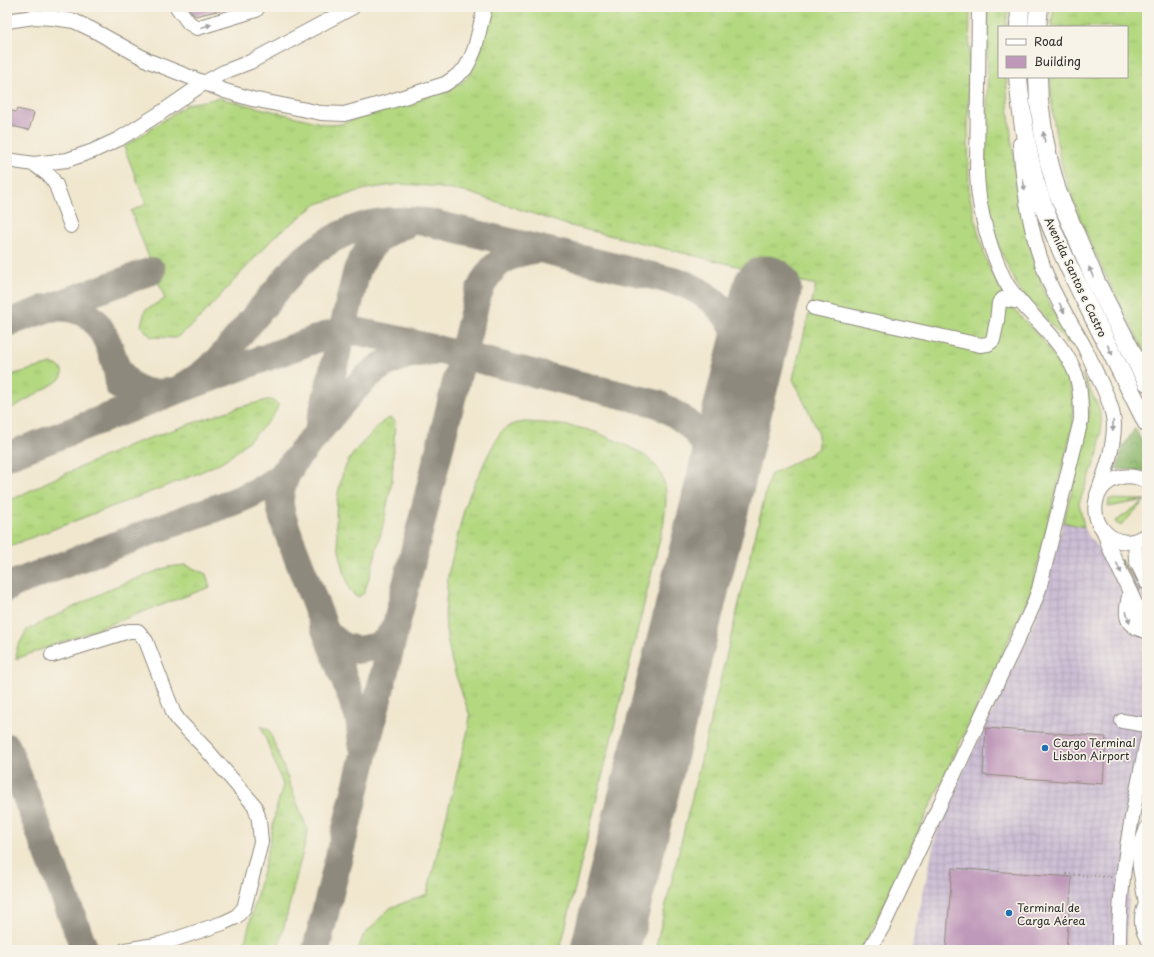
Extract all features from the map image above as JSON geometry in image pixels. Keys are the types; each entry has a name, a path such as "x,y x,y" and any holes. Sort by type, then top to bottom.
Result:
{"main road":[{"path":"1019,26 1020,7"},
{"path":"1037,26 1039,7"},
{"name":"Avenida Santos e Castro","path":"1018,78 1020,104 1026,142 1043,206 1071,271 1147,423"},
{"name":"Avenida Santos e Castro","path":"1038,78 1039,100 1044,138 1057,191 1096,282 1147,382"}],"street":[{"path":"177,7 189,23 197,28 251,9"},
{"path":"7,160 34,164 67,160 93,151 132,131 204,83 224,72 250,62 354,7"},
{"path":"7,21 34,17 52,18 74,22 93,30 149,61 225,91 292,108 321,113 344,114 445,84 454,78 465,69 470,60 475,48 485,7"},
{"path":"869,950 883,926 1033,606 1039,589 1081,420 1077,376 1070,361 1056,339 1021,302 1008,285 1001,272 984,224 978,188 979,7"},
{"path":"1020,104 1020,140 1023,179 1038,249 1050,283 1061,307 1085,348 1110,404 1114,424 1112,447 1095,503 1096,518 1104,532 1110,549 1147,630"},
{"path":"34,164 50,176 56,185 72,226"},
{"path":"814,308 980,345 988,344 994,340 1001,272"},
{"path":"999,303 1004,299 1021,302"},
{"path":"1097,495 1112,479 1123,476 1134,476 1147,482"},
{"path":"1104,532 1118,540 1126,541 1143,538 1136,560 1147,582"},
{"path":"52,655 129,631 138,631 146,641 174,714 255,806 259,820 261,842 244,908 236,917 216,926 161,944 125,950"},
{"path":"1122,721 1147,726"},
{"path":"1119,950 1119,924 1127,843 1147,741"},
{"path":"1143,950 1145,936 1141,923 1142,913 1146,903 1140,868 1139,850 1147,828"},
{"path":"1147,846 1147,860"}],"path":[{"path":"1066,874 1114,877"}],"shaded area":[{"path":"1063,522 1084,527 1090,538 1102,552 1121,581 1147,569 1147,787 1131,868 1127,950 911,950 937,829 1042,603"}],"green space":[{"path":"490,7 970,7 968,127 969,194 976,223 985,257 992,274 1012,307 1043,341 1066,373 1073,396 1073,425 1030,594 866,943 861,950 655,950 770,475 812,453 818,448 818,431 793,379 816,285 567,225 470,193 429,186 400,184 366,189 317,204 275,236 195,323 176,338 151,337 141,326 145,310 165,299 131,211 146,204 124,147 188,104 219,98 329,125 340,124 452,89 467,78 480,55"},
{"path":"988,7 1008,7 1006,26 998,26 998,78 1006,78 1018,186 1036,267 1045,293 1069,342 1068,343 1019,289 1001,252 992,222 984,182 987,116"},
{"path":"1054,7 1147,7 1147,356 1101,266 1072,197 1058,149 1050,78 1128,78 1128,26 1051,26"},
{"path":"51,364 56,365 62,370 63,372 61,378 7,411 7,376"},
{"path":"1082,374 1099,408 1102,423 1098,454 1079,503 1084,527 1063,522 1081,456 1089,414 1088,392"},
{"path":"271,400 278,404 277,409 272,416 251,439 222,462 192,476 7,547 7,502 45,483 132,444 240,407"},
{"path":"390,418 395,421 392,481 383,525 370,575 364,593 358,597 353,594 349,588 339,551 336,525 337,499 343,473 348,462 363,442 380,424 384,420"},
{"path":"525,422 557,424 589,430 626,445 642,454 656,466 661,473 666,492 664,522 560,950 358,950 363,936 390,908 427,894 468,730 470,716 455,673 446,631 445,614 448,575 466,502 488,455 503,430 514,424"},
{"path":"1135,428 1147,452 1147,471 1117,469 1123,447"},
{"path":"1109,499 1145,500 1108,507"},
{"path":"1145,500 1121,526 1115,522"},
{"path":"186,565 206,574 210,587 16,659 17,648 27,630 114,587 168,567"},
{"path":"261,726 269,730 308,831 278,950 243,950 283,785"}],"building":[{"path":"188,7 221,7 221,10 195,16"},
{"path":"17,109 34,113 29,130 12,126 13,124 7,122 7,110 16,112"},
{"path":"1124,558 1141,588 1139,591"},
{"name":"Cargo Terminal Lisbon Airport","path":"986,728 1106,737 1103,784 983,775"},
{"name":"Terminal de Carga Aérea","path":"952,868 1072,877 1066,950 946,950"}],"taxiway":[{"path":"7,456 178,390 201,375 219,360 294,269 305,259 316,250 341,235 354,229 382,222 427,222 682,283 697,290 710,299 730,322 742,349 744,381"},
{"path":"319,425 357,270 365,255 382,236 389,231 405,225"},
{"path":"316,950 477,297 487,276 500,262 517,254 539,249"},
{"path":"7,323 152,271"},
{"path":"46,308 80,311 95,321 101,329 111,351 118,372 119,386"},
{"path":"117,368 132,386 151,393 157,393 178,390 330,334 360,332 400,340 658,404 690,425 707,449 715,478 716,491 714,509"},
{"path":"7,588 31,577 236,501 258,491 285,472 347,397 377,368 402,357 416,353 432,352"},
{"path":"292,465 285,478 280,499 284,523 359,718 362,744"},
{"path":"327,633 342,646 357,650 374,647 385,642 395,628"},
{"path":"7,747 85,950"}],"runway":[{"path":"605,950 767,290"}],"place":[{"name":"Cargo Terminal Lisbon Airport","path":"1045,748"},
{"name":"Terminal de Carga Aérea","path":"1009,913"}]}
